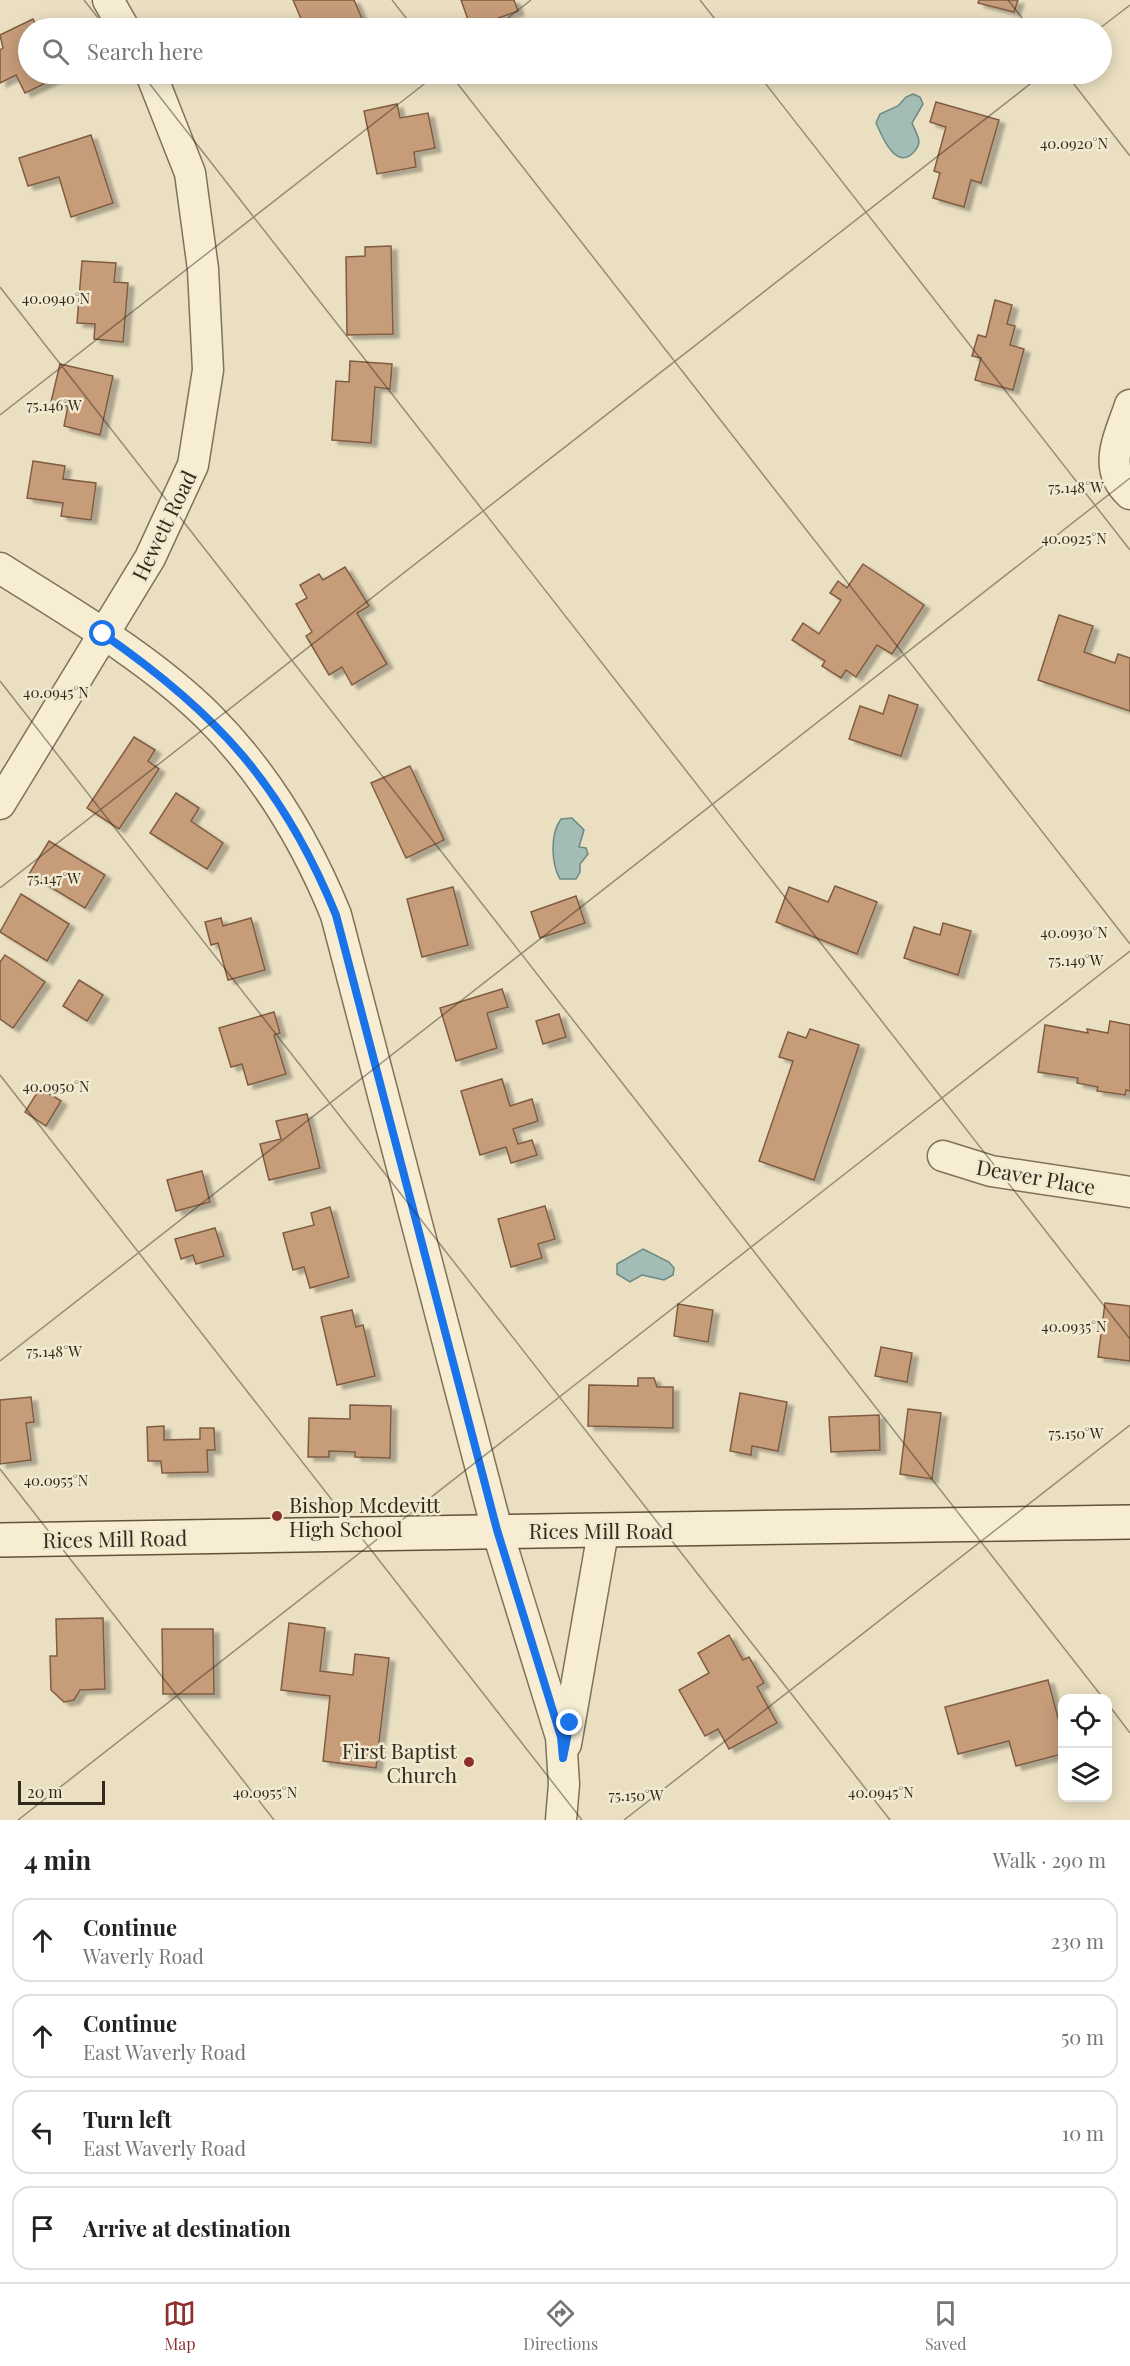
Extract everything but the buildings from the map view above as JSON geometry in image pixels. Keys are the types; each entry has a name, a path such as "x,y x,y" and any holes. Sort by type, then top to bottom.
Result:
{"street":[{"path":"108,0 118,18"},
{"name":"Hewett Road","path":"0,804 150,558 193,465 208,370 203,269 190,173 155,84"},
{"path":"1130,405 1114,454 1113,467 1117,478 1130,494"},
{"path":"0,568 103,634 184,694 231,741 276,798 319,874 336,915 497,1530 561,1737 564,1784 561,1820"},
{"name":"Deaver Place","path":"944,1156 991,1171 1130,1192"},
{"name":"Rices Mill Road","path":"0,1540 497,1530 603,1532 1130,1522"},
{"path":"563,1758 603,1532"}],"water":[{"path":"913,94 920,97 923,104 912,123 919,143 913,153 900,157 890,149 876,123 880,114 898,106 906,97"},
{"path":"572,818 584,830 579,847 586,848 588,854 580,864 580,872 576,879 560,879 553,857 553,840 561,819"},
{"path":"643,1249 669,1262 674,1268 673,1275 664,1280 642,1275 630,1282 617,1274 617,1264"}],"place":[{"name":"Bishop Mcdevitt High School","path":"277,1516"},
{"name":"First Baptist Church","path":"469,1762"}],"route":[{"path":"103,634 184,694 231,741 276,798 299,834 319,874 336,915 497,1530 561,1737 563,1758 570,1723"}]}
